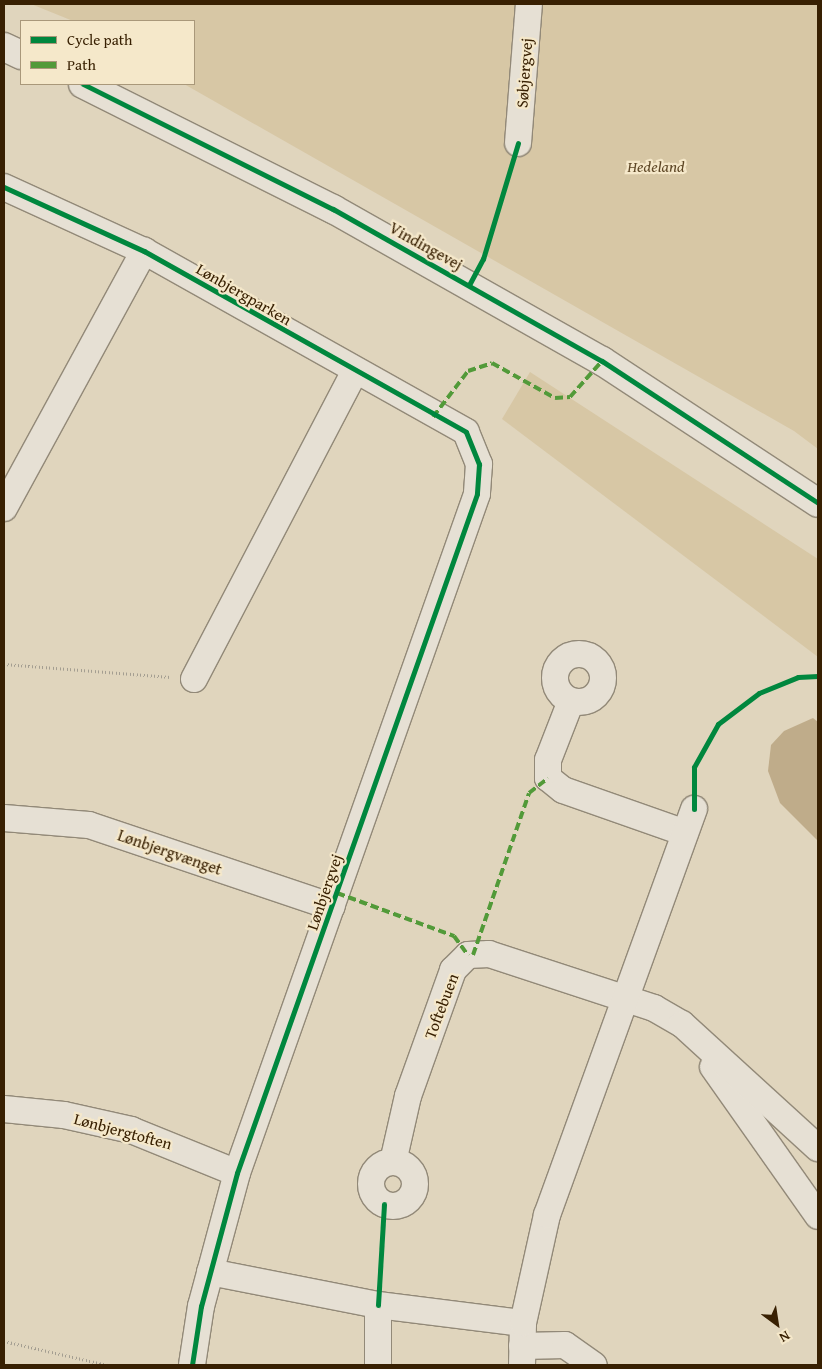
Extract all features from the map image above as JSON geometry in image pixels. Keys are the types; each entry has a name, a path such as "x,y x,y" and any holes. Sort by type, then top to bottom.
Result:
{"main road":[{"path":"4,47 20,55"},
{"name":"Vindingevej","path":"85,85 333,208 602,361 818,503"}],"street":[{"name":"Søbjergvej","path":"518,143 529,4"},
{"name":"Lønbjergparken","path":"4,187 144,251 466,432"},
{"path":"4,508 144,251"},
{"path":"194,679 355,371"},
{"name":"Lønbjergvej","path":"192,1365 210,1272 237,1173 477,494 480,464 466,432"},
{"path":"571,701 548,760 548,778 563,790 685,833"},
{"path":"522,1345 547,1214 694,809"},
{"name":"Lønbjergvænget","path":"4,818 90,825 332,907"},
{"name":"Toftebuen","path":"393,1162 408,1096 453,970 468,955 489,954 624,1000 654,1008 682,1024 818,1148"},
{"name":"Toftebuen","path":"682,1024 818,1216"},
{"name":"Lønbjergtoften","path":"4,1109 64,1115 131,1130 237,1173"},
{"path":"210,1272 378,1305 522,1345 565,1345 594,1365"},
{"path":"378,1305 378,1365"}],"path":[{"path":"4,664 194,679"},
{"path":"4,1341 107,1365"}],"green space":[{"name":"Hedeland","path":"31,4 818,4 818,449 794,431 186,85 195,85 195,20 71,20"},
{"path":"530,372 818,559 818,657 502,419"}],"shaded area":[{"path":"813,718 818,722 818,841 780,803 768,771 771,745 784,731"}],"marked path":[{"path":"433,417 468,371 492,363 555,398 570,397 602,361"},
{"path":"473,955 529,793 548,778"},
{"path":"337,893 454,936 468,955"}],"cycle path":[{"path":"85,85 333,209 602,361 818,503"},
{"path":"469,285 483,259 518,143"},
{"path":"4,187 144,251 466,432 479,464 477,494 237,1173 201,1306 192,1365"},
{"path":"694,809 694,767 718,724 759,693 798,677 818,676"},
{"path":"378,1305 384,1204"}]}
